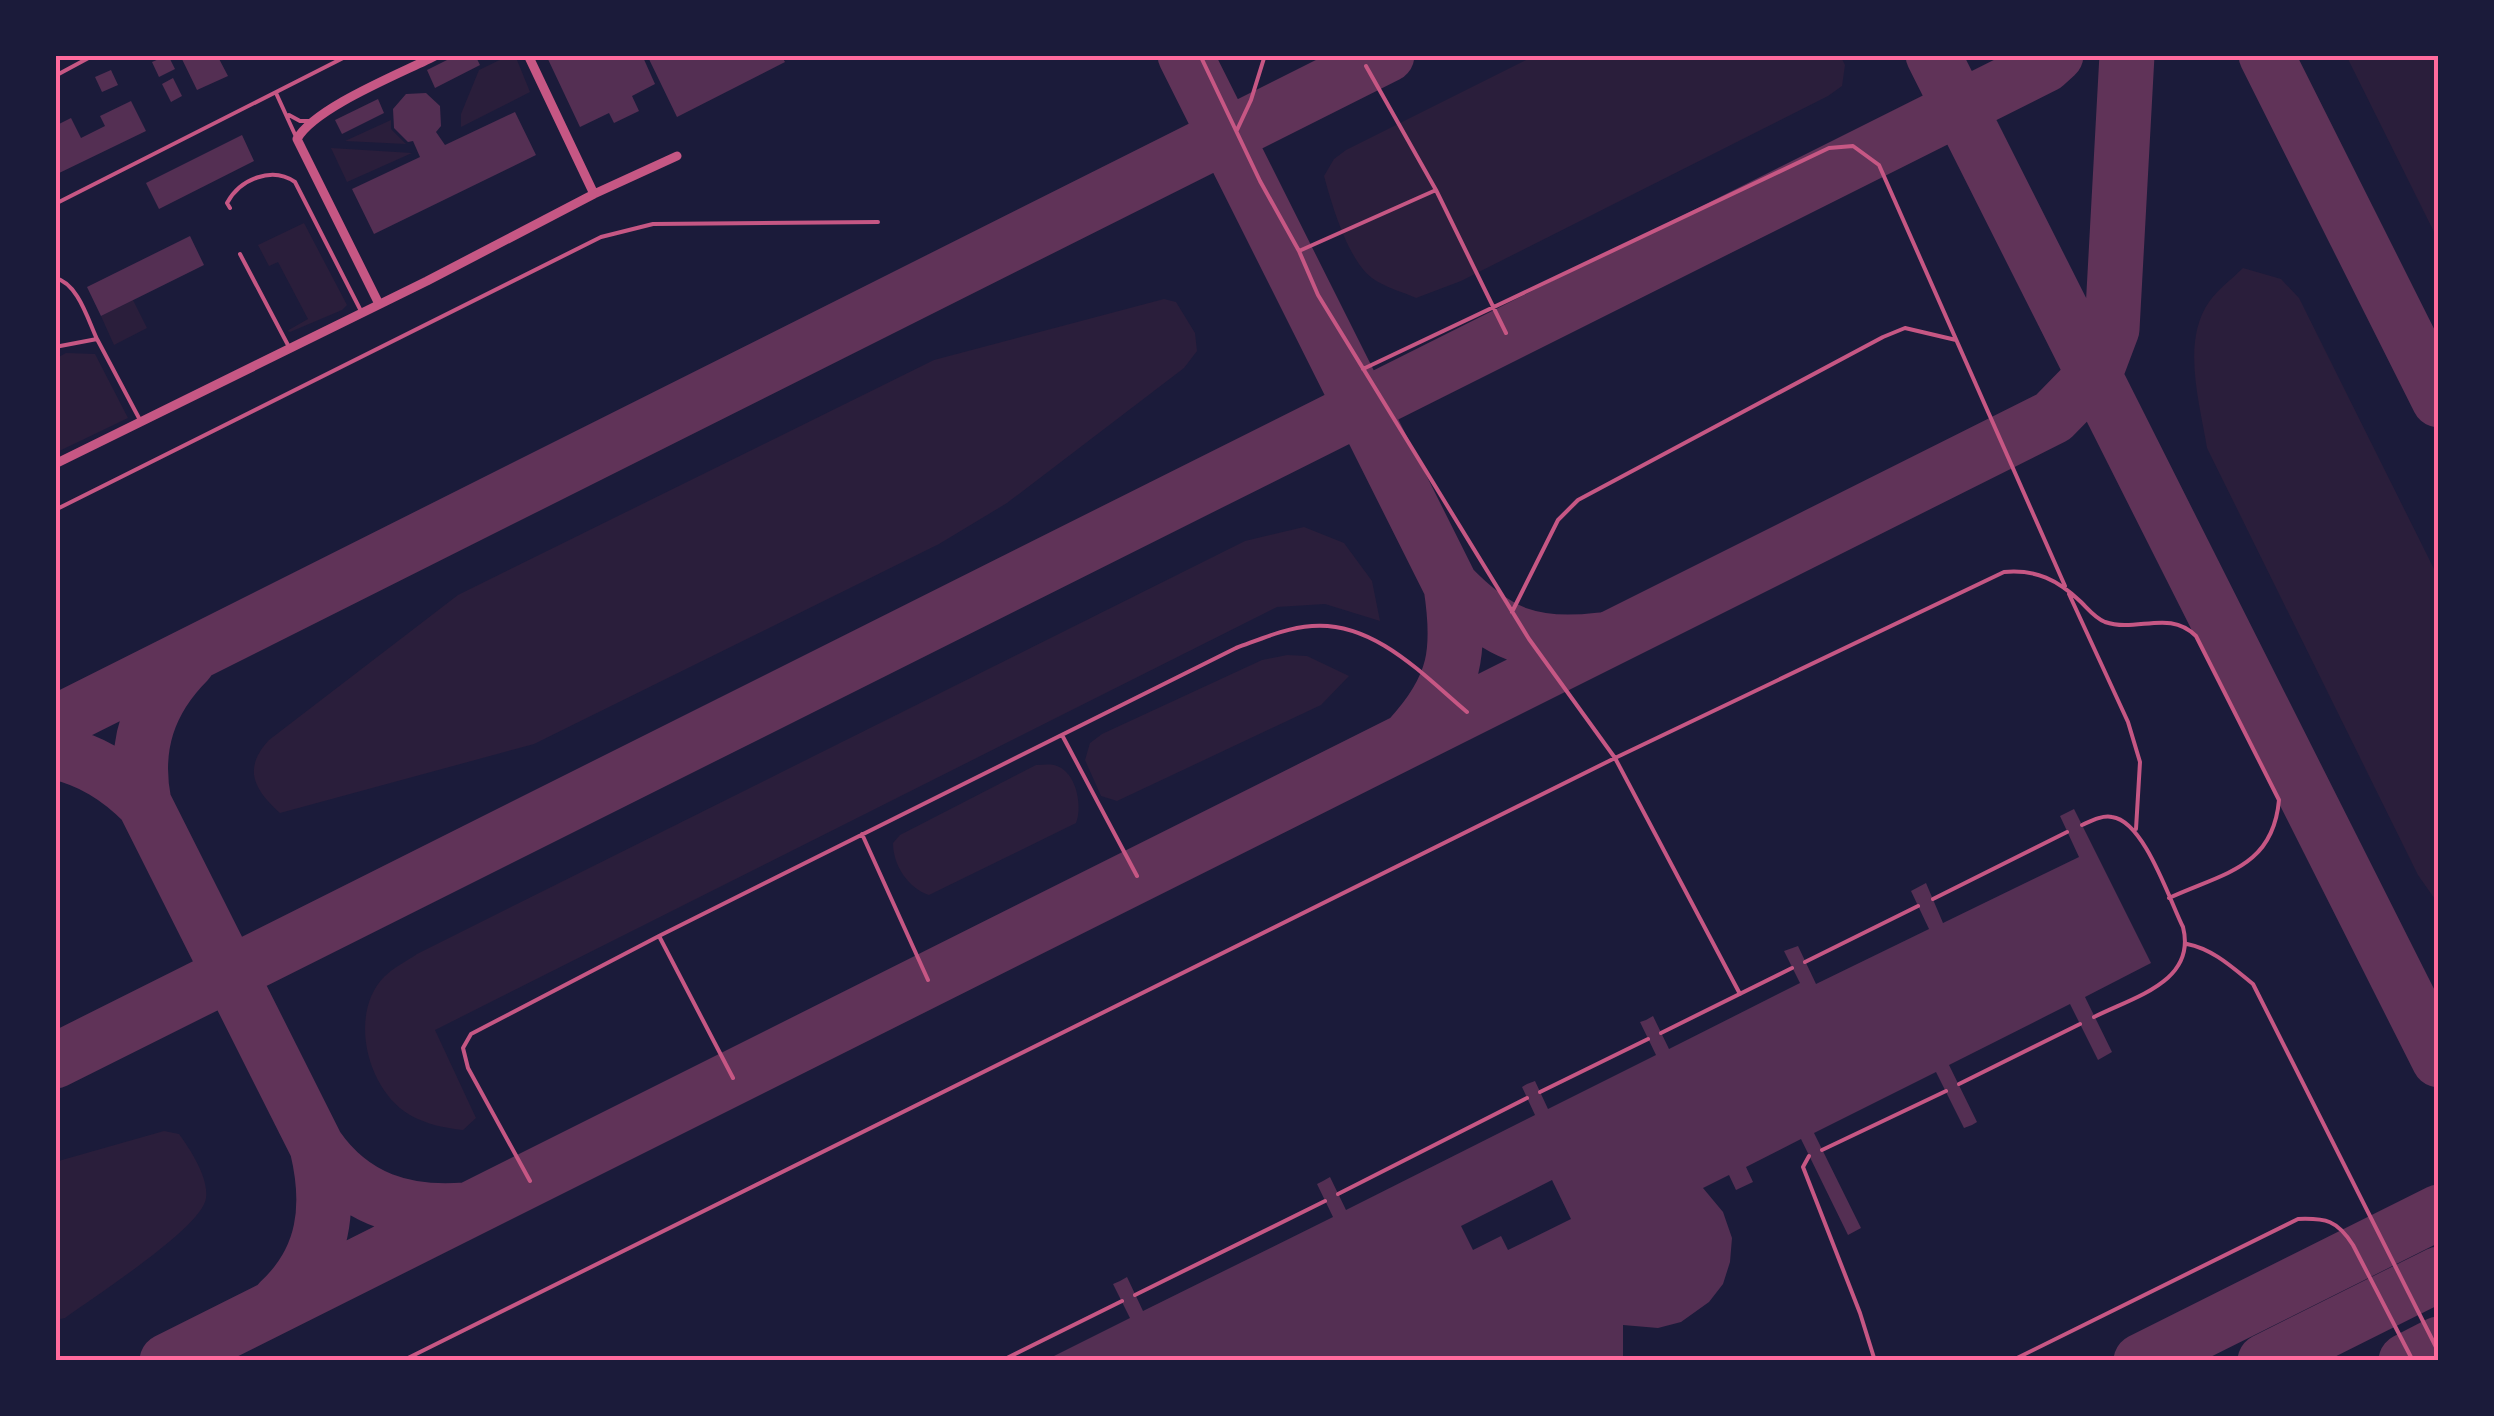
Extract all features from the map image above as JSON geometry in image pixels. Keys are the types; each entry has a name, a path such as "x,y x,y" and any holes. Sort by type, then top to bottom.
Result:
{"street":[{"path":"378,304 297,139 312,121 436,55"},
{"path":"528,55 594,194"},
{"path":"55,464 677,156"}],"lane":[{"path":"55,76 94,55"},
{"path":"55,204 349,55"},
{"path":"1200,55 1318,294 1512,612 1614,758 1740,994"},
{"path":"1236,130 1251,100 1265,55"},
{"path":"1366,66 1436,190 1506,334"},
{"path":"275,92 297,139"},
{"path":"282,108 294,119 312,121"},
{"path":"1363,369 1828,148 1853,146 1879,165 2128,722 2140,762 2136,830 2187,944 2184,958 2170,978 2094,1017"},
{"path":"230,208 227,203 234,190 266,174 278,172 295,182 362,313"},
{"path":"1299,251 1436,190"},
{"path":"55,510 601,237 653,224 878,222"},
{"path":"240,254 290,349"},
{"path":"55,278 72,288 141,422"},
{"path":"1512,612 1558,520 1578,500 1904,328 1956,340"},
{"path":"55,347 98,339"},
{"path":"402,1361 1614,758 2004,572 2040,573 2066,588 2097,618 2109,624 2170,622 2196,636 2279,800 2270,842 2252,860 2169,898"},
{"path":"530,1181 468,1068 464,1042 471,1034 862,834 1236,648 1276,632 1330,626 1381,642 1467,712"},
{"path":"1062,735 1137,876"},
{"path":"2082,825 2114,817 2136,830"},
{"path":"1933,899 2067,832"},
{"path":"862,834 928,980"},
{"path":"1805,962 1918,906"},
{"path":"659,936 732,1078"},
{"path":"2187,944 2200,946 2230,964 2253,984 2439,1353"},
{"path":"1661,1033 1792,968"},
{"path":"1959,1084 2080,1024"},
{"path":"1540,1092 1648,1039"},
{"path":"1822,1150 1946,1091"},
{"path":"1338,1194 1527,1098"},
{"path":"1809,1156 1803,1167 1875,1361"},
{"path":"1135,1295 1324,1200"},
{"path":"2010,1361 2298,1219 2322,1218 2342,1228 2353,1245 2413,1361"},
{"path":"1001,1361 1122,1301"}],"shaded area":[{"path":"515,55 530,92 461,127 461,114 479,70"},
{"path":"1536,55 1840,55 1845,65 1842,86 1828,96 1461,281 1416,298 1372,278 1355,259 1331,202 1324,176 1334,159"},
{"path":"2346,55 2439,55 2439,242"},
{"path":"391,120 391,129 406,144 345,141"},
{"path":"331,148 412,153 347,182"},
{"path":"304,223 347,305 290,332 287,331 308,319 278,262 269,266 258,245"},
{"path":"2243,268 2281,279 2299,298 2439,579 2439,905 2418,875 2207,448 2195,374 2196,336 2209,302"},
{"path":"1164,299 1176,302 1195,333 1197,351 1184,368 1007,503 939,544 534,744 280,813 258,787 256,760 269,740 458,595 934,360"},
{"path":"133,300 147,328 114,345 101,316"},
{"path":"66,353 95,354 128,418 55,453 55,359"},
{"path":"1304,527 1344,543 1372,581 1380,621 1325,604 1277,607 435,1030 476,1118 463,1130 410,1115 383,1088 367,1050 367,1011 384,977 417,954 1245,541"},
{"path":"1307,656 1349,676 1321,705 1117,801 1101,796 1085,760 1090,743 1262,660"},
{"path":"1036,765 1054,765 1068,774 1078,798 1076,823 929,895 908,881 894,851 893,843 900,835"},
{"path":"164,1131 179,1134 198,1164 206,1190 200,1211 144,1261 65,1318 55,1320 55,1162"}],"building":[{"path":"168,55 175,69 159,77 152,62"},
{"path":"180,55 217,55 228,76 197,90"},
{"path":"457,55 475,55 480,65 435,88 427,70"},
{"path":"546,55 642,55 655,84 632,96 639,111 614,123 609,113 580,127"},
{"path":"647,55 781,55 785,62 677,117"},
{"path":"111,70 118,85 102,92 95,77"},
{"path":"173,78 182,96 171,102 162,84"},
{"path":"426,93 440,106 441,126 436,132 445,145 515,112 536,155 374,234 352,189 420,157 413,141 408,142 394,128 393,109 406,94"},
{"path":"378,99 384,113 342,134 335,120"},
{"path":"131,101 146,131 55,175 55,126 71,118 81,138 105,126 100,116"},
{"path":"242,135 254,161 159,209 146,183"},
{"path":"190,236 204,265 101,316 87,287"},
{"path":"2074,809 2151,963 2085,997 2112,1052 2098,1060 2070,1004 1949,1065 1977,1122 1972,1125 1964,1128 1936,1072 1814,1133 1861,1228 1848,1235 1801,1139 1746,1167 1753,1182 1736,1190 1729,1175 1703,1188 1723,1212 1732,1238 1723,1284 1709,1302 1681,1322 1658,1328 1623,1325 1623,1361 1044,1361 1130,1318 1113,1284 1127,1277 1143,1311 1333,1217 1317,1184 1330,1177 1346,1210 1535,1115 1522,1087 1527,1084 1535,1081 1548,1109 1656,1055 1640,1022 1653,1016 1669,1049 1800,983 1784,951 1798,946 1816,984 1929,929 1911,891 1926,883 1943,923 2079,857 2060,816","holes":["1552,1180 1571,1219 1508,1250 1501,1236 1473,1250 1461,1226"]}],"taxiway":[{"path":"1185,55 1451,586 1455,630 1451,667 1437,701 1410,737"},
{"path":"55,723 1387,55"},
{"path":"1933,55 2439,1060"},
{"path":"55,1061 2045,65 2056,55"},
{"path":"167,1361 2053,417 2095,374 2112,329 2127,55"},
{"path":"2266,55 2439,400"},
{"path":"1451,586 1485,616 1518,634 1555,642 1600,640"},
{"path":"144,803 141,763 147,726 163,692 188,661"},
{"path":"55,752 103,771 144,803 317,1147 324,1190 321,1230 307,1268 279,1302"},
{"path":"317,1147 347,1179 382,1200 422,1210 466,1210"},
{"path":"2141,1361 2439,1212"},
{"path":"2265,1361 2439,1274"},
{"path":"2406,1361 2439,1344"}]}
